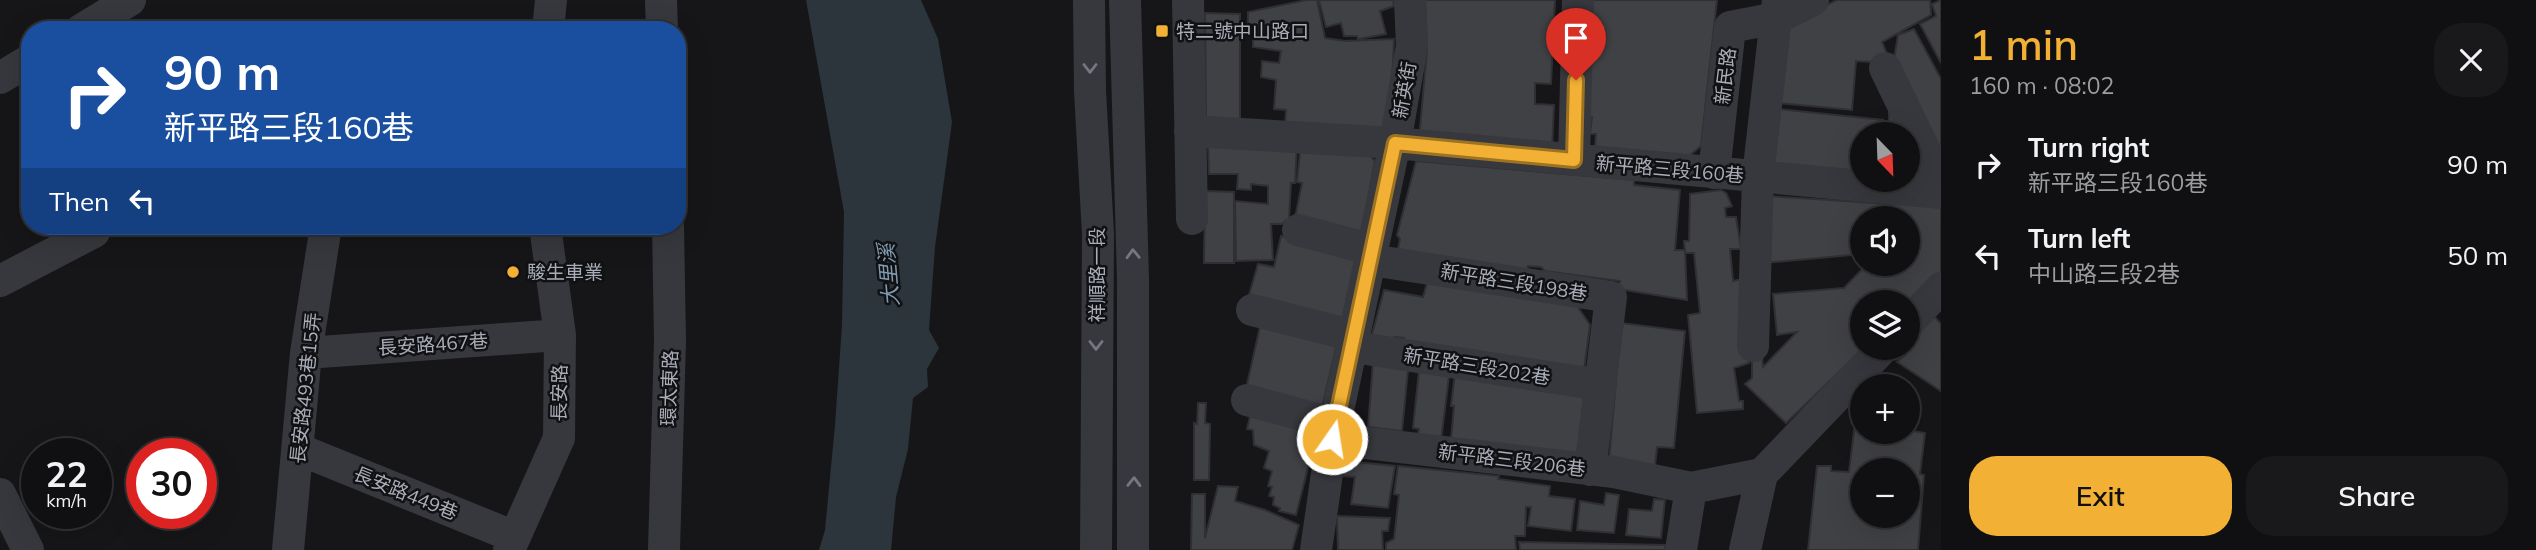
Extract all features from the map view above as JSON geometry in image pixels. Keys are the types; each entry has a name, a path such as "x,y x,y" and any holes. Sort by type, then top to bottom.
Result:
{"street":[{"path":"96,21 130,0"},
{"path":"549,21 551,0"},
{"path":"661,0 662,21"},
{"name":"祥順路一段","path":"1089,0 1090,91 1098,234 1096,550"},
{"name":"祥順路一段","path":"1125,0 1133,279 1133,550"},
{"path":"1188,0 1192,219"},
{"name":"新英街","path":"1317,550 1333,431 1395,143 1412,46 1410,0"},
{"path":"1574,160 1578,0"},
{"name":"新民路","path":"1714,173 1732,13 1778,9 1813,0"},
{"path":"1753,346 1758,176 1778,9"},
{"path":"1885,68 1941,184"},
{"name":"新平路三段160巷","path":"1190,131 1395,143 1941,193"},
{"path":"1298,230 1372,255"},
{"path":"0,281 88,235"},
{"name":"長安路493巷15弄","path":"288,550 306,354 325,235"},
{"name":"長安路","path":"512,543 559,438 559,335 546,235"},
{"name":"環太東路","path":"664,550 670,341 668,235"},
{"name":"新平路三段198巷","path":"1372,255 1611,298 1590,470"},
{"path":"1920,310 1941,288"},
{"name":"新平路三段202巷","path":"1252,310 1354,342 1601,385"},
{"name":"長安路467巷","path":"306,354 559,335"},
{"path":"1745,550 1762,474 1871,360"},
{"name":"新平路三段206巷","path":"1247,400 1333,431 1614,472 1691,488"},
{"name":"長安路449巷","path":"298,449 512,543"},
{"path":"1681,550 1691,488 1762,474"},
{"path":"0,494 28,550"}],"water":[{"name":"大里溪","path":"806,0 921,0 938,39 952,122 935,247 929,330 939,348 927,369 928,387 913,398 908,449 896,497 891,550 819,550 825,530 835,425 842,325 844,212"}],"building":[{"path":"1317,0 1325,38 1345,41 1394,39 1390,133 1285,125 1286,110 1274,109 1276,80 1261,77 1262,61 1279,63 1281,51 1253,47 1253,32 1248,32 1248,12"},
{"path":"1319,0 1393,0 1394,6 1380,11 1386,34 1358,39 1357,36 1344,36 1341,23 1326,27"},
{"path":"1425,0 1555,0 1551,84 1535,83 1535,104 1554,105 1552,150 1419,139 1427,50"},
{"path":"1586,0 1717,0 1701,146 1689,156 1595,148 1596,134 1590,134 1592,117 1581,116"},
{"path":"1837,0 1930,0 1931,15 1882,42 1887,54 1872,62 1856,61 1852,110 1779,103 1784,39 1793,21"},
{"path":"1941,0 1941,63 1920,24 1936,16 1932,4"},
{"path":"1205,13 1240,14 1240,123 1206,124"},
{"path":"1914,29 1941,79 1941,185 1920,181 1920,122 1889,122 1889,89 1898,35"},
{"path":"1777,109 1883,120 1850,122 1850,178 1774,165"},
{"path":"1208,140 1297,143 1295,183 1291,183 1289,218 1282,224 1271,224 1273,260 1236,261 1235,201 1268,204 1268,186 1251,184 1251,190 1237,189 1238,174 1209,174"},
{"path":"1301,143 1370,156 1375,161 1361,236 1295,218 1302,183 1297,182"},
{"path":"1416,161 1634,180 1634,185 1680,190 1675,250 1685,250 1687,300 1618,289 1620,281 1545,271 1541,267 1528,266 1527,272 1398,249 1400,239 1397,235"},
{"path":"1721,190 1726,193 1732,206 1725,208 1726,217 1736,217 1741,249 1730,249 1733,281 1743,279 1749,363 1734,368 1739,401 1743,401 1743,409 1697,413 1688,315 1700,313 1694,253 1685,253 1684,241 1689,241 1690,194"},
{"path":"1205,191 1234,192 1234,263 1204,263"},
{"path":"1768,196 1877,203 1941,201 1941,274 1920,292 1920,290 1850,290 1852,360 1786,423 1745,384 1752,378 1752,356 1762,355 1763,367 1797,332 1777,335 1773,294 1844,288 1856,276 1920,276 1920,206 1850,206 1850,255 1764,263"},
{"path":"1281,236 1357,252 1343,322 1249,295 1258,264 1274,267"},
{"path":"1428,280 1577,306 1590,325 1584,370 1402,345 1404,338 1394,337 1393,341 1371,338 1384,290 1423,297"},
{"path":"1934,316 1941,324 1941,391 1920,377 1920,374 1915,374 1897,362 1920,360 1920,332"},
{"path":"1261,322 1338,339 1322,408 1246,389"},
{"path":"1621,323 1685,331 1674,448 1657,447 1655,466 1609,461"},
{"path":"1373,362 1408,370 1402,431 1368,427"},
{"path":"1419,370 1449,376 1441,441 1417,438 1419,429 1413,428"},
{"path":"1455,374 1590,396 1584,460 1451,440"},
{"path":"1198,403 1206,403 1205,423 1210,424 1209,480 1194,480 1194,423 1197,424"},
{"path":"1251,412 1318,428 1296,515 1279,511 1280,508 1273,505 1274,497 1269,496 1272,487 1268,486 1272,471 1264,468 1269,451 1254,445 1253,430 1247,429"},
{"path":"1920,432 1925,433 1920,474 1920,458 1851,458 1852,444 1920,444"},
{"path":"1345,461 1395,466 1388,508 1351,504 1355,477 1343,476"},
{"path":"1850,464 1850,528 1920,528 1918,550 1808,550 1817,466 1831,466 1831,471 1849,472"},
{"path":"1398,466 1499,476 1498,479 1550,486 1549,496 1575,499 1571,531 1528,526 1531,507 1526,507 1525,536 1515,536 1516,550 1386,550 1386,543 1394,539 1399,495 1394,494"},
{"path":"1920,474 1924,475 1920,525"},
{"path":"1218,486 1238,487 1235,501 1265,510 1299,525 1292,550 1191,550 1192,494 1205,494 1205,538"},
{"path":"1606,493 1619,495 1614,533 1577,530 1580,501 1604,505"},
{"path":"1654,499 1665,500 1661,538 1626,535 1629,509 1652,511"},
{"path":"1337,516 1390,518 1388,531 1382,531 1383,550 1338,550"},
{"path":"1519,542 1665,545 1665,550 1520,550"}],"place":[{"name":"特二號中山路口","path":"1162,31"},
{"name":"駿生車業","path":"513,272"}],"route":[{"path":"1332,439 1395,143 1574,160 1576,80"}]}
